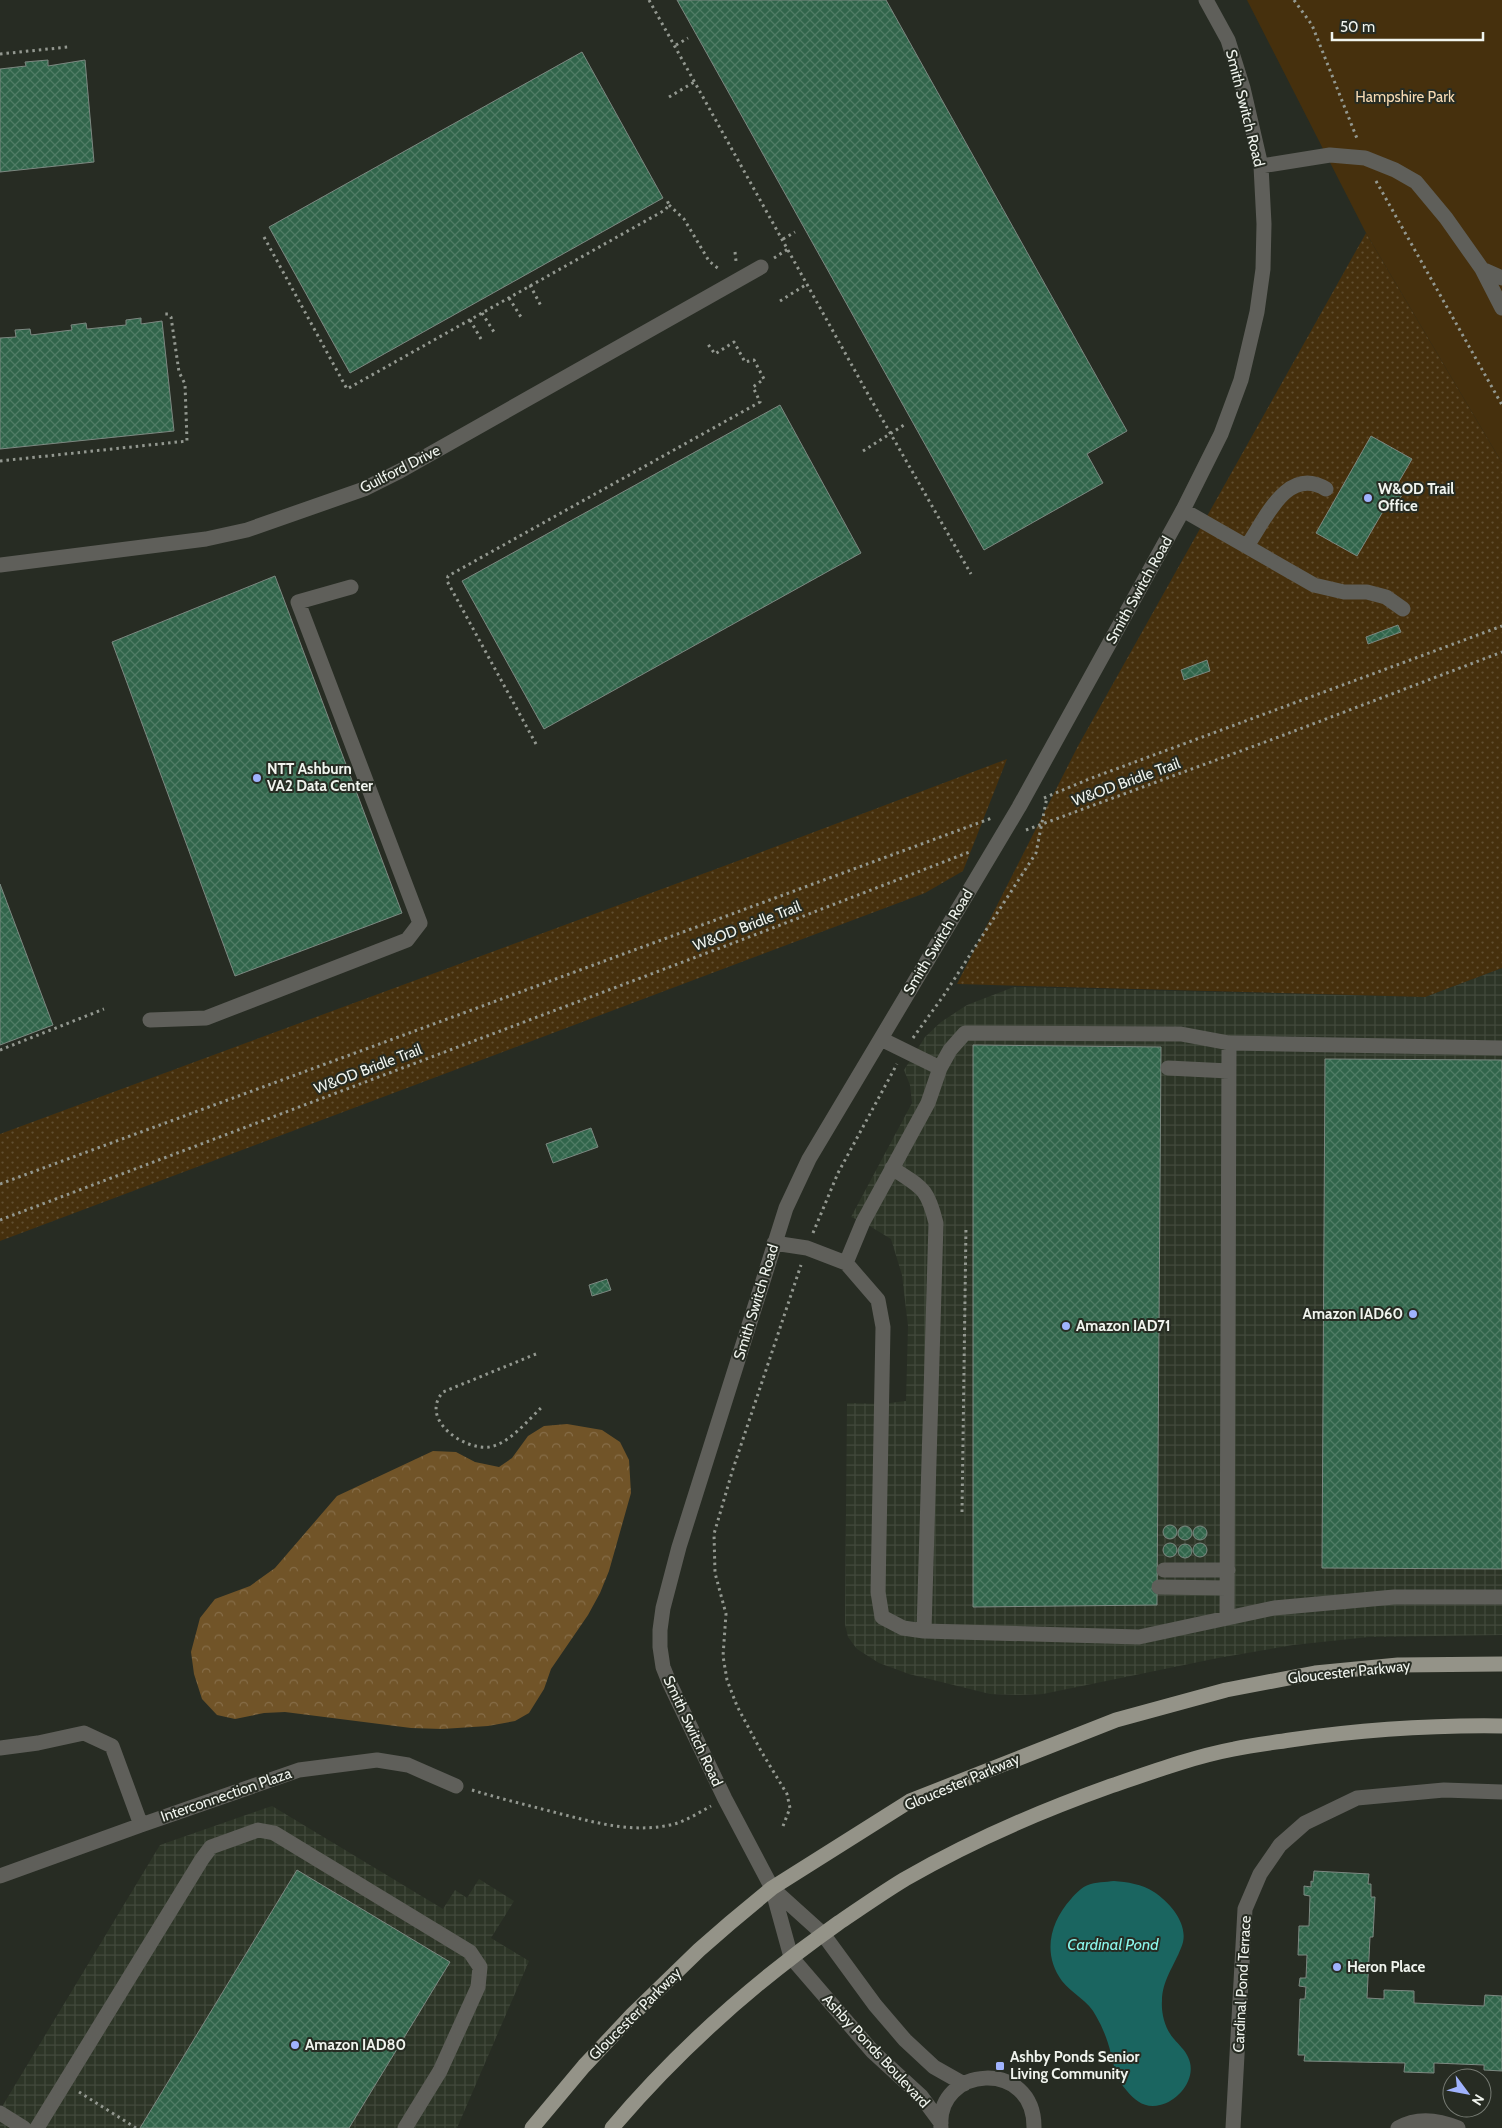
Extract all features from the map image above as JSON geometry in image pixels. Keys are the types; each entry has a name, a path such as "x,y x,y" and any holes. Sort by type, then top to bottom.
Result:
{"main road":[{"name":"Gloucester Parkway","path":"532,2128 584,2066 632,2015 699,1950 772,1888 910,1801 1116,1720 1226,1690 1315,1673 1398,1664 1502,1664"},
{"path":"612,2128 668,2065 717,2018 791,1957 904,1880 994,1834 1075,1799 1148,1773 1234,1749 1338,1733 1439,1725 1502,1726"}],"street":[{"name":"Smith Switch Road","path":"791,1957 772,1888 725,1799 663,1667 660,1630 663,1608 679,1546 774,1243 786,1208 809,1159 1019,807 1183,510 1222,434 1235,398 1257,312 1263,269 1264,224 1261,166 1243,88 1228,40 1206,0"},
{"path":"1261,166 1330,155 1365,158 1395,170 1416,182 1446,218 1482,269 1502,308"},
{"name":"Guilford Drive","path":"0,565 206,539 247,530 364,489 417,462 764,264"},
{"path":"1482,269 1502,278"},
{"path":"1247,546 1280,496 1296,484 1318,484 1326,490"},
{"path":"1183,510 1314,585 1344,592 1367,592 1386,597 1403,609"},
{"path":"150,1020 206,1018 407,940 420,923 298,602 351,587"},
{"path":"846,1263 863,1222 928,1103 940,1068 950,1050 965,1033 1181,1034 1229,1042 1502,1048"},
{"path":"881,1039 940,1068"},
{"path":"1227,1618 1229,1042"},
{"path":"1168,1068 1229,1071"},
{"path":"892,1168 922,1187 930,1199 936,1223 924,1631"},
{"path":"774,1243 807,1248 846,1263 878,1300 883,1327 878,1592 882,1618 903,1628 924,1631 1139,1637 1274,1608 1394,1597 1502,1597"},
{"path":"1164,1570 1228,1570"},
{"path":"1159,1587 1227,1588"},
{"path":"0,1748 84,1734 112,1746 141,1825"},
{"name":"Interconnection Plaza","path":"0,1876 299,1770 377,1760 408,1765 456,1786"},
{"name":"Cardinal Pond Terrace","path":"1233,2128 1238,2070 1245,1909 1260,1874 1280,1845 1305,1823 1357,1798 1444,1790 1502,1792"},
{"path":"37,2128 202,1859 211,1847 258,1830 274,1833 470,1952 480,1967 478,1987 440,2071 405,2128"},
{"name":"Smith Switch Road","path":"772,1888 824,1934"},
{"name":"Ashby Ponds Boulevard","path":"824,1934 875,2005 905,2040 934,2067 964,2084 954,2091 947,2101 941,2126"},
{"name":"Ashby Ponds Boulevard","path":"791,1957 873,2052 921,2096 941,2126"},
{"path":"964,2084 973,2080 994,2077 1014,2085 1028,2100 1033,2114 1034,2128"},
{"path":"0,2113 24,2128"},
{"path":"1398,2128 1404,2124 1425,2120 1445,2122 1458,2128"}],"path":[{"path":"649,0 972,574"},
{"path":"1294,0 1312,25 1365,158 1502,405"},
{"path":"676,45 688,38"},
{"path":"0,54 68,47"},
{"path":"669,97 696,81"},
{"path":"667,200 669,205 684,219 709,261 717,270 725,272"},
{"path":"264,237 347,389 665,210 669,205"},
{"path":"782,239 795,232"},
{"path":"764,264 788,249"},
{"path":"732,268 736,263 735,252"},
{"path":"780,301 808,284"},
{"path":"530,285 542,306"},
{"path":"509,298 521,317"},
{"path":"482,312 494,332"},
{"path":"0,461 187,441 184,384 179,372 171,317 168,314 162,314"},
{"path":"470,320 481,339"},
{"path":"536,744 465,616 447,581 448,576 760,402 753,387 764,379 754,360 745,362 734,342 715,354 707,343"},
{"path":"863,451 904,425"},
{"path":"0,1184 1502,626"},
{"name":"W&OD Bridle Trail","path":"0,1220 757,934 1042,824 1502,652"},
{"path":"783,1826 790,1808 787,1794 737,1706 727,1680 723,1656 726,1614 715,1573 714,1534 732,1472 807,1248 838,1173 904,1051 944,994 1036,853 1047,796"},
{"path":"0,1050 104,1009"},
{"path":"962,1512 966,1227"},
{"path":"536,1354 443,1392 437,1401 435,1412 441,1425 454,1436 474,1445 488,1447 503,1442 541,1408"},
{"path":"456,1786 627,1828 661,1827 681,1822 725,1799"},
{"path":"82,2084 79,2092 136,2128"}],"shaded area":[{"path":"1502,968 1502,1635 1369,1637 1293,1645 1218,1658 1043,1694 1019,1695 990,1694 909,1674 879,1663 857,1649 848,1637 845,1624 847,1403 882,1404 906,1401 908,1326 902,1275 891,1239 851,1217 912,1103 910,1085 904,1070 925,1037 941,1022 967,1005 1014,987 1425,997"},
{"path":"272,1806 443,1909 455,1890 467,1898 479,1879 514,1901 491,1938 529,1961 457,2128 0,2128 0,2110 160,1845"}],"green space":[{"name":"Hampshire Park","path":"1247,0 1502,0 1502,463 1366,233"},
{"path":"1366,233 1502,463 1502,968 1425,997 957,984 1078,746"},
{"path":"1007,759 963,871 925,893 0,1241 0,1134 751,856"},
{"path":"567,1424 602,1430 620,1442 629,1460 631,1493 609,1571 600,1593 588,1615 551,1669 544,1689 529,1713 515,1721 488,1726 442,1729 411,1728 285,1712 264,1713 235,1719 217,1715 202,1699 194,1674 191,1652 200,1618 215,1599 250,1586 275,1568 337,1496 433,1451 456,1452 475,1462 499,1467 512,1458 528,1436 544,1426"}],"water":[{"name":"Cardinal Pond","path":"1114,1881 1139,1885 1149,1889 1167,1902 1178,1916 1183,1932 1181,1948 1164,1987 1162,2006 1166,2026 1187,2054 1191,2072 1185,2087 1174,2099 1155,2106 1141,2103 1123,2087 1116,2074 1107,2039 1096,2016 1089,2006 1062,1981 1052,1960 1051,1939 1058,1918 1064,1908 1086,1886 1094,1883"}],"building":[{"path":"677,0 886,0 1127,431 1087,454 1103,483 984,550"},
{"path":"582,52 663,198 350,373 269,227"},
{"path":"48,60 48,66 85,60 94,162 0,172 0,69 26,66 25,62"},
{"path":"141,318 141,324 162,321 174,431 0,449 0,338 16,337 15,330 30,329 31,335 72,330 71,325 86,323 87,329 126,325 126,320"},
{"path":"780,405 861,553 544,729 462,581"},
{"name":"W&OD Trail Office","path":"1371,436 1412,459 1394,490 1402,495 1396,505 1389,501 1357,556 1316,533"},
{"name":"NTT Ashburn VA2 Data Center","path":"275,576 402,913 235,976 112,642"},
{"path":"1398,625 1401,632 1368,644 1366,637"},
{"path":"1207,660 1210,671 1184,680 1181,670"},
{"path":"0,884 53,1025 0,1045"},
{"name":"Amazon IAD71","path":"973,1045 1161,1047 1157,1605 973,1607"},
{"name":"Amazon IAD60","path":"1325,1059 1502,1060 1502,1569 1322,1568"},
{"path":"591,1128 598,1147 553,1163 546,1144"},
{"path":"607,1279 611,1290 592,1296 589,1285"},
{"path":"1170,1525 1175,1527 1177,1532 1175,1537 1170,1539 1165,1537 1163,1532 1165,1527"},
{"path":"1185,1526 1190,1528 1192,1533 1190,1538 1185,1540 1180,1538 1178,1533 1180,1528"},
{"path":"1200,1526 1205,1528 1207,1533 1205,1538 1200,1540 1195,1538 1193,1533 1195,1528"},
{"path":"1170,1543 1175,1545 1177,1550 1175,1555 1170,1557 1165,1555 1163,1550 1165,1545"},
{"path":"1200,1543 1205,1545 1207,1550 1205,1555 1200,1557 1195,1555 1193,1550 1195,1545"},
{"path":"1185,1544 1190,1546 1192,1551 1190,1556 1185,1558 1180,1556 1178,1551 1180,1546"},
{"name":"Amazon IAD80","path":"297,1870 450,1962 349,2128 140,2128"},
{"name":"Heron Place","path":"1314,1871 1369,1874 1368,1884 1371,1884 1371,1897 1375,1897 1373,1937 1370,1937 1367,1998 1384,1999 1384,1990 1414,1991 1414,2003 1484,2006 1485,1995 1502,1996 1502,2071 1484,2068 1484,2065 1434,2063 1434,2073 1404,2072 1405,2063 1304,2061 1305,2055 1298,2055 1300,1999 1305,1999 1306,1987 1299,1986 1300,1978 1306,1978 1307,1955 1298,1955 1299,1926 1309,1926 1310,1896 1304,1895 1304,1886 1311,1887 1311,1881 1313,1882"}],"place":[{"name":"W&OD Trail Office","path":"1368,498"},
{"name":"NTT Ashburn VA2 Data Center","path":"257,778"},
{"name":"Amazon IAD60","path":"1413,1314"},
{"name":"Amazon IAD71","path":"1066,1326"},
{"name":"Heron Place","path":"1337,1967"},
{"name":"Amazon IAD80","path":"295,2045"},
{"name":"Ashby Ponds Senior Living Community","path":"1000,2066"}]}
